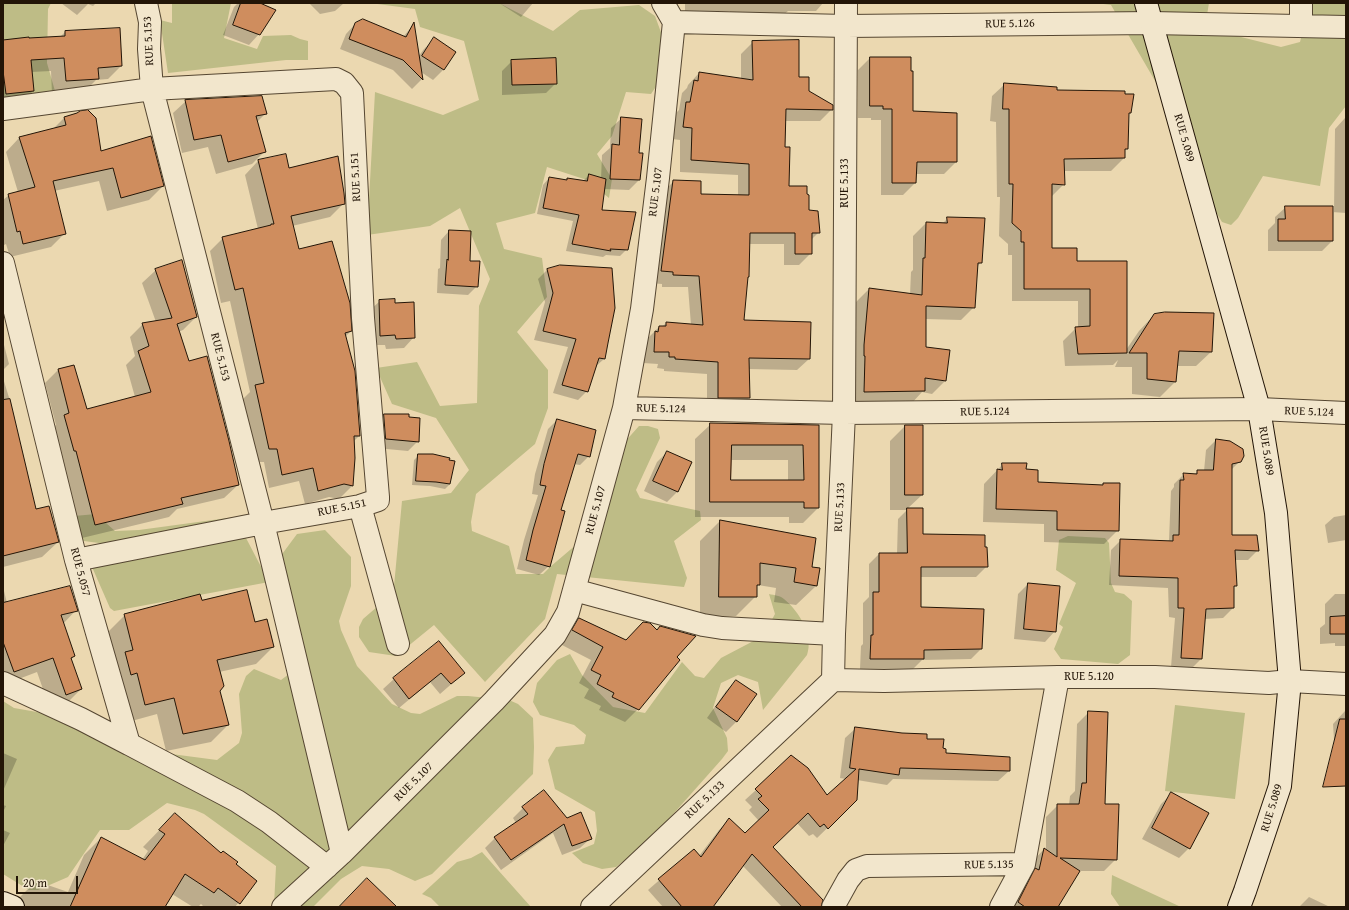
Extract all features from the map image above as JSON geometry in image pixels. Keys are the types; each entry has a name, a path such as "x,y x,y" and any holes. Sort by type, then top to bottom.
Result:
{"street":[{"name":"RUE 5.153","path":"146,3 150,22 149,49 152,89 263,523 335,860"},
{"path":"663,3 674,22"},
{"name":"RUE 5.133","path":"592,907 832,680 844,413 846,3"},
{"path":"1301,3 1301,26"},
{"name":"RUE 5.126","path":"674,22 846,26 1148,13 1301,26 1346,27"},
{"name":"RUE 5.089","path":"1148,13 1259,410 1276,513 1290,681 1280,786 1239,907"},
{"name":"RUE 5.107","path":"283,907 335,860 494,701 555,635 568,612 624,408 642,309 658,178 674,22"},
{"name":"RUE 5.151","path":"3,109 152,89 336,79 344,83 352,93 363,318 378,500 360,506 263,523"},
{"name":"RUE 5.057","path":"3,263 76,560 129,744"},
{"name":"RUE 5.124","path":"624,408 844,413 1259,410 1346,413"},
{"path":"360,506 398,644"},
{"path":"76,560 263,523"},
{"path":"574,590 703,625 722,628 834,634"},
{"name":"RUE 5.120","path":"832,680 884,681 1058,677 1155,677 1269,683 1290,681 1346,684"},
{"name":"RUE 5.135","path":"833,907 848,880 856,870 867,866 1024,864 1058,677"},
{"path":"3,683 81,718 237,801 269,822 335,860"},
{"path":"1001,907 1024,864"},
{"path":"3,903 13,907"}],"shaded area":[{"path":"3,3 51,3 48,9 47,63 57,98 3,111"},
{"path":"172,3 231,3 224,38 257,49 263,36 291,35 308,41 308,60 286,60 168,73 160,20 172,23"},
{"path":"370,3 499,3 553,31 580,10 639,5 655,16 666,46 657,85 651,94 626,92 612,136 597,154 612,179 609,198 587,180 547,167 535,213 496,223 504,249 542,258 547,297 517,332 548,370 548,408 535,444 476,494 471,522 472,531 509,546 516,574 543,574 577,544 607,462 639,426 648,426 658,429 660,438 636,490 640,498 700,511 701,520 674,541 687,578 684,587 557,574 545,619 485,682 434,625 396,656 369,652 359,637 359,627 363,619 392,594 402,501 451,493 469,470 436,418 392,404 376,368 417,362 440,406 477,403 479,306 490,279 460,208 430,226 367,235 375,92 443,115 479,100 464,41 420,27 415,9"},
{"path":"1096,3 1209,3 1207,15 1229,34 1281,47 1300,42 1310,3 1346,3 1346,106 1329,128 1320,186 1263,176 1238,218 1231,225 1222,222 1199,184 1187,136 1111,5"},
{"path":"96,514 115,531 139,530 235,517 269,582 114,611 110,608 92,567 106,544 79,539 74,516"},
{"path":"325,530 351,557 351,586 339,621 341,630 357,666 392,704 411,713 420,714 457,696 509,700 518,704 533,718 533,774 432,874 415,881 389,869 362,866 341,879 313,907 271,907 274,905 276,866 204,814 195,810 167,803 129,830 100,830 68,877 38,890 29,890 3,874 3,701 14,708 54,715 118,747 217,760 239,743 242,733 239,694 246,676 254,669 281,680 289,674 274,565 297,534"},
{"path":"1068,536 1105,538 1109,543 1111,583 1115,592 1124,594 1132,601 1130,655 1118,664 1061,659 1054,649 1063,627 1059,624 1076,583 1056,570 1059,540"},
{"path":"769,594 783,598 790,604 800,617 807,632 809,648 807,655 763,710 758,682 738,675 721,683 713,708 727,738 728,751 722,759 651,839 616,867 602,869 583,863 572,853 594,844 597,831 595,812 555,789 548,760 556,747 584,744 586,735 574,725 540,715 533,702 537,683 557,660 570,654 582,675 613,707 645,713 682,662 695,676 704,678 721,658 763,636 775,614"},
{"path":"1175,705 1245,713 1235,799 1165,791"},
{"path":"482,852 531,907 440,907 431,898 422,894 457,862 471,858"},
{"path":"1112,875 1181,907 1120,907 1111,894"}],"building":[{"path":"241,3 260,3 276,10 260,35 233,25"},
{"path":"363,19 406,37 414,22 423,80 403,60 349,39 355,23"},
{"path":"120,28 122,66 98,68 99,79 66,81 64,58 31,60 34,91 6,94 3,71 3,40 29,37 65,36 65,31"},
{"path":"434,37 456,52 444,70 422,56"},
{"path":"799,40 799,77 809,77 809,91 833,105 833,110 786,109 785,147 790,147 789,186 807,186 807,194 809,195 809,210 818,211 820,233 812,233 812,254 795,254 795,233 750,233 749,277 744,320 811,322 810,359 749,358 750,398 718,398 718,362 675,359 675,357 669,357 669,352 654,352 655,331 658,332 659,326 666,326 666,322 703,325 699,276 673,275 673,272 661,271 673,180 701,181 701,194 749,195 749,164 691,160 692,128 683,127 686,102 690,102 694,80 698,81 699,72 753,80 752,41"},
{"path":"870,57 911,57 911,71 913,71 913,111 957,113 957,162 917,162 916,183 892,183 892,109 883,109 883,106 870,106"},
{"path":"556,58 557,84 512,85 511,60"},
{"path":"1004,83 1057,87 1057,90 1125,91 1125,94 1134,94 1131,113 1129,113 1128,149 1125,149 1125,158 1064,159 1065,185 1052,184 1052,248 1077,248 1077,261 1127,261 1127,353 1078,354 1075,327 1090,326 1090,289 1024,289 1024,242 1021,242 1021,231 1012,223 1013,184 1009,184 1009,109 1003,109"},
{"path":"262,96 267,114 256,116 266,152 228,162 221,135 194,140 185,100"},
{"path":"88,110 96,118 101,151 151,136 164,186 121,198 113,168 53,181 66,234 23,244 20,231 17,232 8,194 35,187 19,137 66,125 64,117 80,111"},
{"path":"621,117 642,119 639,153 643,153 640,180 610,179 612,144 619,145"},
{"path":"286,154 289,168 338,156 345,204 291,216 299,249 332,241 350,303 352,331 345,333 355,371 360,436 354,436 355,458 353,486 344,484 318,491 313,468 282,475 277,449 269,449 255,385 264,383 243,288 235,290 222,237 274,224 258,160"},
{"path":"589,174 606,179 602,210 636,212 628,250 610,249 611,251 572,244 579,215 543,208 549,177 587,181"},
{"path":"1285,206 1333,206 1333,241 1278,241 1278,219 1285,219"},
{"path":"947,217 985,218 982,263 978,263 975,308 926,306 926,347 950,350 946,381 925,378 925,391 864,392 864,345 869,288 922,295 926,222 947,223"},
{"path":"449,230 471,231 470,261 480,261 478,287 445,285"},
{"path":"182,260 197,317 177,324 189,361 207,356 239,485 181,498 183,504 95,525 76,451 74,451 64,415 69,413 58,369 74,365 87,409 151,392 138,351 149,346 142,323 172,318 155,269"},
{"path":"560,265 612,268 615,308 605,359 599,358 588,392 562,385 576,339 543,331 553,293 547,269"},
{"path":"395,299 395,303 414,302 415,338 396,339 395,335 380,336 379,300"},
{"path":"1165,312 1214,313 1212,352 1179,351 1176,382 1147,379 1147,353 1129,353 1154,314"},
{"path":"10,399 36,509 49,506 59,542 3,556 3,400"},
{"path":"384,414 409,414 409,417 420,418 419,442 386,439"},
{"path":"557,419 596,430 590,457 578,454 561,510 565,511 550,567 526,560 546,486 540,485 544,464"},
{"path":"710,423 819,425 819,508 804,508 804,502 710,502","holes":["732,445 803,445 804,480 731,480"]},
{"path":"905,425 923,425 923,495 905,495"},
{"path":"1216,439 1230,441 1243,449 1244,456 1241,462 1232,464 1232,535 1257,535 1259,551 1235,550 1237,586 1234,586 1234,608 1206,609 1202,659 1181,658 1184,608 1178,608 1178,578 1119,576 1120,539 1173,541 1173,535 1179,535 1180,480 1184,480 1183,473 1197,474 1197,470 1213,470"},
{"path":"667,451 692,462 678,492 653,481"},
{"path":"418,454 433,454 450,458 449,460 455,461 450,484 416,481"},
{"path":"1002,463 1027,463 1026,469 1038,470 1038,482 1103,485 1103,483 1120,483 1119,531 1057,530 1057,511 996,509 997,469 1002,470"},
{"path":"907,508 923,508 923,534 985,535 988,567 921,567 921,607 984,609 982,649 924,650 924,659 870,659 871,635 873,635 873,592 879,592 879,553 907,553"},
{"path":"720,520 816,538 812,567 820,568 817,586 794,582 796,568 760,563 760,585 757,585 757,597 719,597"},
{"path":"1028,583 1060,586 1056,632 1024,629"},
{"path":"70,586 78,611 61,615 75,656 71,658 82,689 66,695 53,658 14,672 3,642 3,603"},
{"path":"247,590 255,622 267,619 274,647 217,660 224,686 220,691 229,725 183,734 174,698 145,705 137,673 131,675 125,652 133,650 124,614 200,594 202,600"},
{"path":"1346,616 1346,634 1330,634 1330,617"},
{"path":"579,618 626,640 643,622 650,623 657,630 660,626 696,636 677,657 680,660 639,710 612,697 614,693 597,684 601,675 591,670 603,647 572,630"},
{"path":"439,641 465,673 451,684 441,673 409,699 393,678"},
{"path":"736,680 757,694 737,722 716,707"},
{"path":"1088,711 1108,712 1105,804 1119,804 1117,860 1060,858 1080,871 1058,907 1025,907 1018,902 1035,868 1039,870 1044,848 1057,857 1057,804 1079,804 1082,783 1086,783"},
{"path":"1340,719 1346,719 1346,786 1323,787"},
{"path":"855,727 902,733 927,734 927,739 944,739 943,748 946,749 946,753 1010,757 1010,771 900,768 899,775 859,769 857,800 828,829 824,824 820,827 808,813 773,847 823,900 821,907 802,907 752,854 713,907 682,907 658,879 694,849 701,857 729,818 745,833 769,810 758,799 762,796 755,789 791,755 808,768 827,795 856,769 850,768"},
{"path":"544,790 567,818 581,812 592,839 572,846 564,824 511,860 494,837 528,814 522,807"},
{"path":"1171,792 1209,813 1190,849 1152,828"},
{"path":"175,813 221,853 223,851 238,862 236,864 257,881 240,904 218,888 214,893 185,874 165,907 70,907 101,837 145,860 165,834 159,830"},
{"path":"367,878 397,907 339,907"}]}
